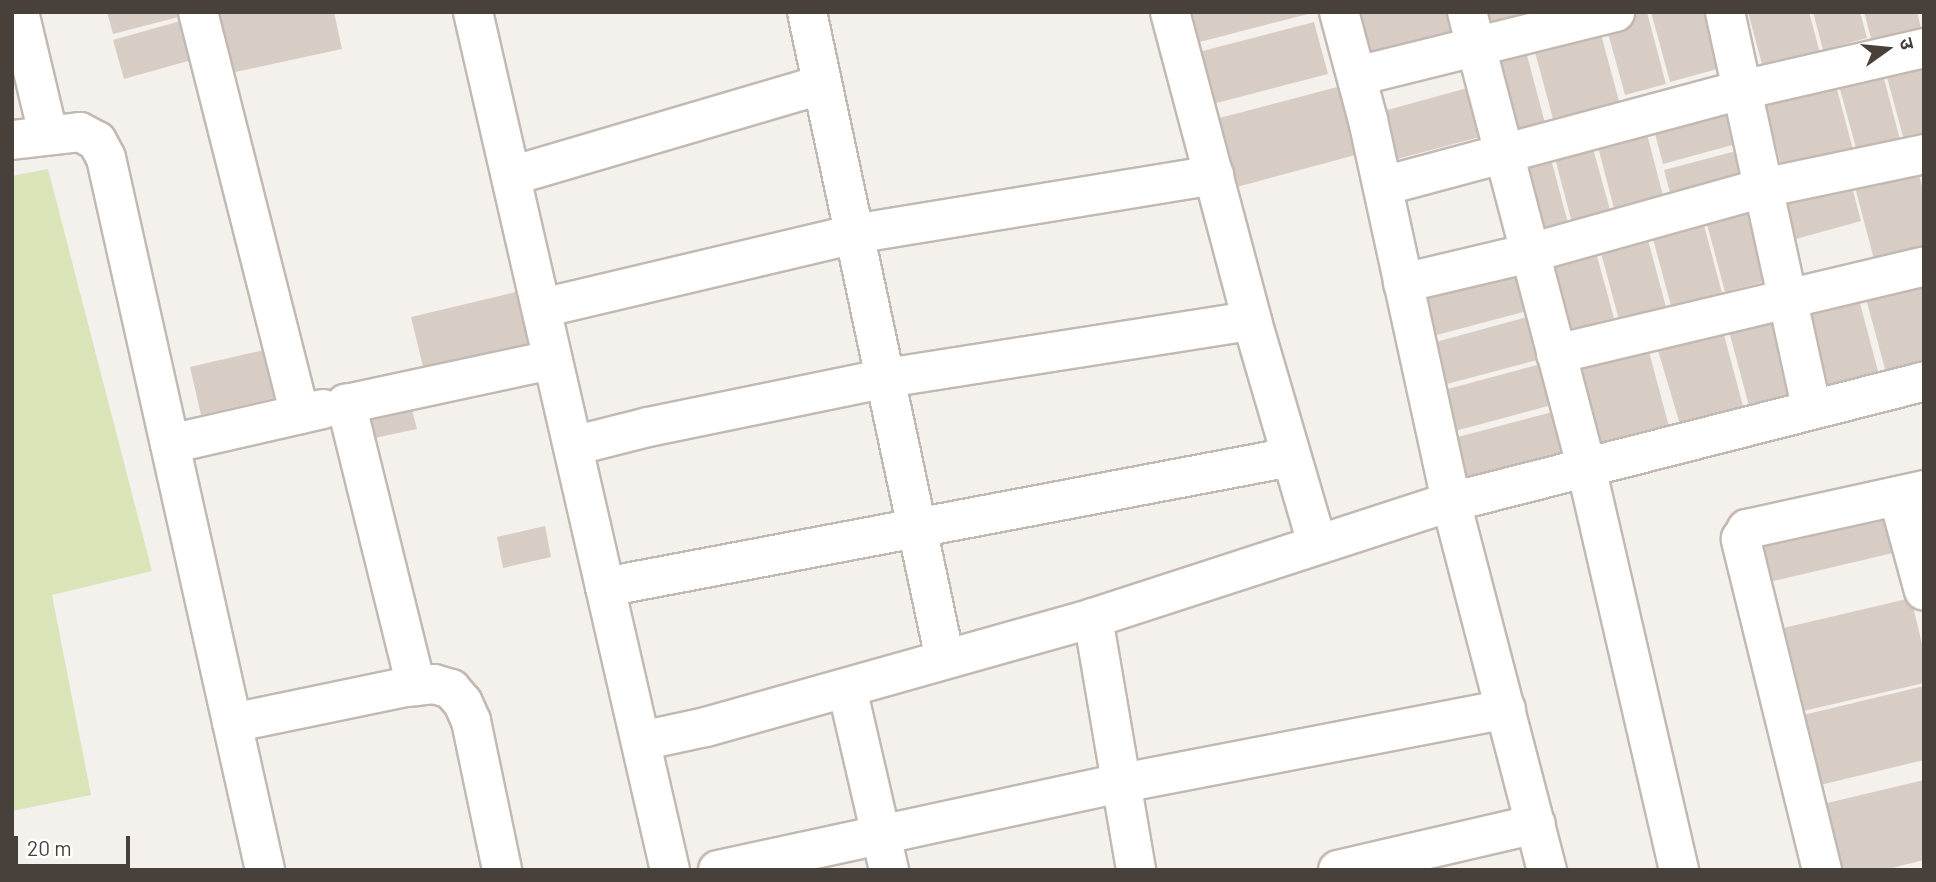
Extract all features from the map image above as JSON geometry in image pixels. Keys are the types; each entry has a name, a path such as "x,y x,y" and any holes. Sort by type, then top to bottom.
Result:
{"street":[{"path":"19,12 30,137 80,132 97,141 106,158 265,870"},
{"path":"198,12 300,414"},
{"path":"807,12 945,659"},
{"path":"1170,12 1252,321 1317,544"},
{"path":"1339,12 1383,186 1451,502 1547,870"},
{"path":"1357,76 1472,29 1615,12"},
{"path":"1726,12 1812,410"},
{"path":"482,14 511,176 670,870"},
{"path":"1472,29 1586,467 1679,870"},
{"path":"1383,186 1742,90 1924,48"},
{"path":"511,176 821,85"},
{"path":"1403,283 1530,253 1763,188 1924,154"},
{"path":"542,308 854,234 1214,175"},
{"path":"1556,354 1924,266"},
{"path":"573,446 648,427 886,378 1252,321"},
{"path":"170,444 552,360"},
{"path":"641,741 847,688 1093,618 1451,502 1924,380"},
{"path":"346,404 416,686"},
{"path":"605,587 916,525 1291,457"},
{"path":"1822,870 1741,539 1747,529 1911,493 1924,591"},
{"path":"1093,618 1136,870"},
{"path":"232,723 416,686 434,684 451,689 463,703 471,721 502,870"},
{"path":"847,688 886,853"},
{"path":"718,870 886,853 1122,783 1506,709"},
{"path":"1338,870 1536,824"}],"green space":[{"path":"48,169 152,571 52,595 91,795 12,811 12,176"}],"building":[{"path":"107,12 181,12 182,16 113,34"},
{"path":"217,12 334,12 342,49 231,73"},
{"path":"1179,12 1312,12 1312,13 1188,45"},
{"path":"1367,12 1463,12 1470,41 1361,69 1348,17"},
{"path":"1477,12 1568,12 1485,42"},
{"path":"1647,12 1666,84 1625,95 1605,22"},
{"path":"1651,12 1706,12 1721,68 1670,82"},
{"path":"1748,12 1809,12 1820,53 1763,68"},
{"path":"1813,12 1860,12 1867,38 1823,50"},
{"path":"1864,12 1917,12 1921,28 1872,42"},
{"path":"184,20 195,59 124,79 113,40"},
{"path":"1314,22 1328,74 1205,106 1191,54"},
{"path":"1598,23 1619,101 1553,119 1532,41"},
{"path":"1523,40 1545,123 1505,134 1483,51"},
{"path":"1924,60 1924,151 1908,155 1885,70"},
{"path":"1882,71 1902,147 1859,159 1838,82"},
{"path":"1835,82 1856,161 1785,180 1764,101"},
{"path":"1478,85 1491,134 1386,162 1373,114"},
{"path":"1341,86 1359,154 1226,190 1208,121"},
{"path":"1727,110 1736,144 1663,164 1654,130"},
{"path":"1646,130 1667,211 1618,224 1597,143"},
{"path":"1592,145 1614,224 1575,234 1554,155"},
{"path":"1736,151 1746,189 1674,208 1664,170"},
{"path":"1550,155 1572,238 1534,249 1512,166"},
{"path":"1915,160 1924,193 1924,250 1875,263 1852,176"},
{"path":"1850,179 1861,221 1796,239 1785,196"},
{"path":"1749,197 1771,280 1725,292 1703,209"},
{"path":"1700,210 1722,293 1671,306 1649,224"},
{"path":"1644,225 1666,307 1619,320 1597,238"},
{"path":"1592,238 1614,318 1559,333 1537,253"},
{"path":"1525,261 1538,308 1433,336 1421,289"},
{"path":"1924,275 1924,375 1889,384 1864,291"},
{"path":"520,291 534,350 425,375 411,317"},
{"path":"1857,292 1882,386 1828,401 1803,306"},
{"path":"1773,308 1800,409 1753,421 1726,320"},
{"path":"1538,314 1549,357 1447,384 1436,342"},
{"path":"1720,320 1747,421 1684,438 1654,337"},
{"path":"1647,344 1672,438 1594,459 1569,365"},
{"path":"264,350 275,398 201,415 190,367"},
{"path":"1548,362 1559,403 1455,431 1444,390"},
{"path":"409,398 417,429 370,439 363,409"},
{"path":"1560,410 1573,459 1468,488 1454,438"},
{"path":"1883,508 1893,553 1769,582 1759,537"},
{"path":"545,526 551,557 503,568 497,537"},
{"path":"1911,598 1924,652 1924,683 1799,712 1779,629"},
{"path":"1924,686 1924,760 1816,786 1799,716"},
{"path":"1924,780 1924,860 1884,870 1838,870 1823,804"}]}
